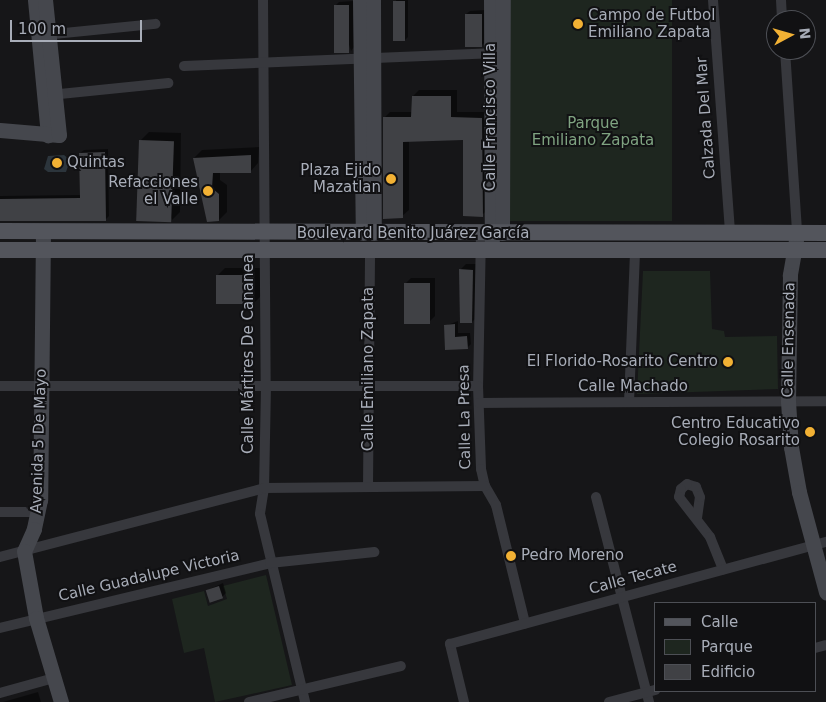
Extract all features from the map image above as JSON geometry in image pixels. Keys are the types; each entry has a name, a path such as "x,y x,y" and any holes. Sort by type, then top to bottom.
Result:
{"main road":[{"path":"35,0 44,35"},
{"path":"0,130 17,130 24,134 54,135 44,35 45,0"},
{"path":"360,0 367,59 369,233"},
{"path":"367,59 373,0"},
{"name":"Calle Francisco Villa","path":"491,0 497,53"},
{"name":"Calle Francisco Villa","path":"489,240 497,53 503,0"},
{"path":"0,139 17,139 24,134"},
{"name":"Boulevard Benito Juárez García","path":"0,231 264,242 370,250 489,240 730,233 826,233"},
{"name":"Avenida 5 De Mayo","path":"24,551 39,512 43,232"},
{"name":"Boulevard Benito Juárez García","path":"0,250 264,242 369,233 635,250 826,250"},
{"name":"Calle Ensenada","path":"796,233 790,276 788,401 794,470 820,544 826,592"},
{"path":"24,551 36,618 61,702"}],"street":[{"name":"Calle Mártires De Cananea","path":"263,0 266,386 264,488 260,514 270,563 305,702"},
{"name":"Calzada Del Mar","path":"713,0 730,233"},
{"path":"44,35 155,24"},
{"path":"184,66 497,53"},
{"path":"786,60 796,233"},
{"path":"50,95 168,83"},
{"name":"Calle La Presa","path":"489,240 478,386 481,469 485,486 496,505 525,623"},
{"name":"Calle Emiliano Zapata","path":"368,487 370,250"},
{"path":"629,402 635,250"},
{"path":"0,386 478,386"},
{"name":"Calle Machado","path":"479,403 826,401"},
{"path":"0,557 264,488 485,486"},
{"path":"596,497 621,596 650,695 609,702"},
{"path":"0,512 39,512"},
{"path":"697,518 710,537 722,569"},
{"name":"Calle Tecate","path":"464,702 448,646 621,596 820,544"},
{"name":"Calle Guadalupe Victoria","path":"0,628 270,563 374,552"},
{"path":"249,702 401,666"},
{"path":"0,693 54,678"}],"green space":[{"name":"Parque Emiliano Zapata","path":"504,0 672,0 672,221 504,221"},
{"path":"643,271 710,271 712,329 724,331 725,337 777,336 778,389 637,394"},
{"path":"266,575 292,685 215,702 204,648 184,653 172,599 204,591 208,606 227,599 223,586"}],"shaded area":[{"name":"Quintas","path":"64,155 70,160 66,172 48,172 44,169 48,156"}],"building":[{"path":"393,1 405,1 405,41 393,41"},
{"path":"334,5 349,5 349,53 334,53"},
{"path":"465,14 482,14 482,47 465,47"},
{"name":"Plaza Ejido Mazatlan","path":"412,96 451,96 451,117 482,118 483,217 463,216 463,140 403,142 403,218 383,219 383,117 411,117"},
{"path":"139,140 174,141 171,222 136,221"},
{"path":"105,152 106,221 0,221 0,199 80,198 79,153"},
{"name":"Refacciones el Valle","path":"251,155 251,173 213,173 212,188 219,194 219,221 207,222 193,158"},
{"path":"459,269 473,270 472,323 460,323"},
{"path":"216,275 254,275 254,304 216,304"},
{"path":"404,283 430,283 430,324 404,324"},
{"path":"455,324 455,337 467,336 468,349 445,350 444,325"},
{"path":"219,586 223,598 210,603 206,590"}],"place":[{"name":"Campo de Futbol Emiliano Zapata","path":"578,24"},
{"name":"Quintas","path":"57,163"},
{"name":"Plaza Ejido Mazatlan","path":"391,179"},
{"name":"Refacciones el Valle","path":"208,191"},
{"name":"El Florido-Rosarito Centro","path":"728,362"},
{"name":"Centro Educativo Colegio Rosarito","path":"810,432"},
{"name":"Pedro Moreno","path":"511,556"}]}
